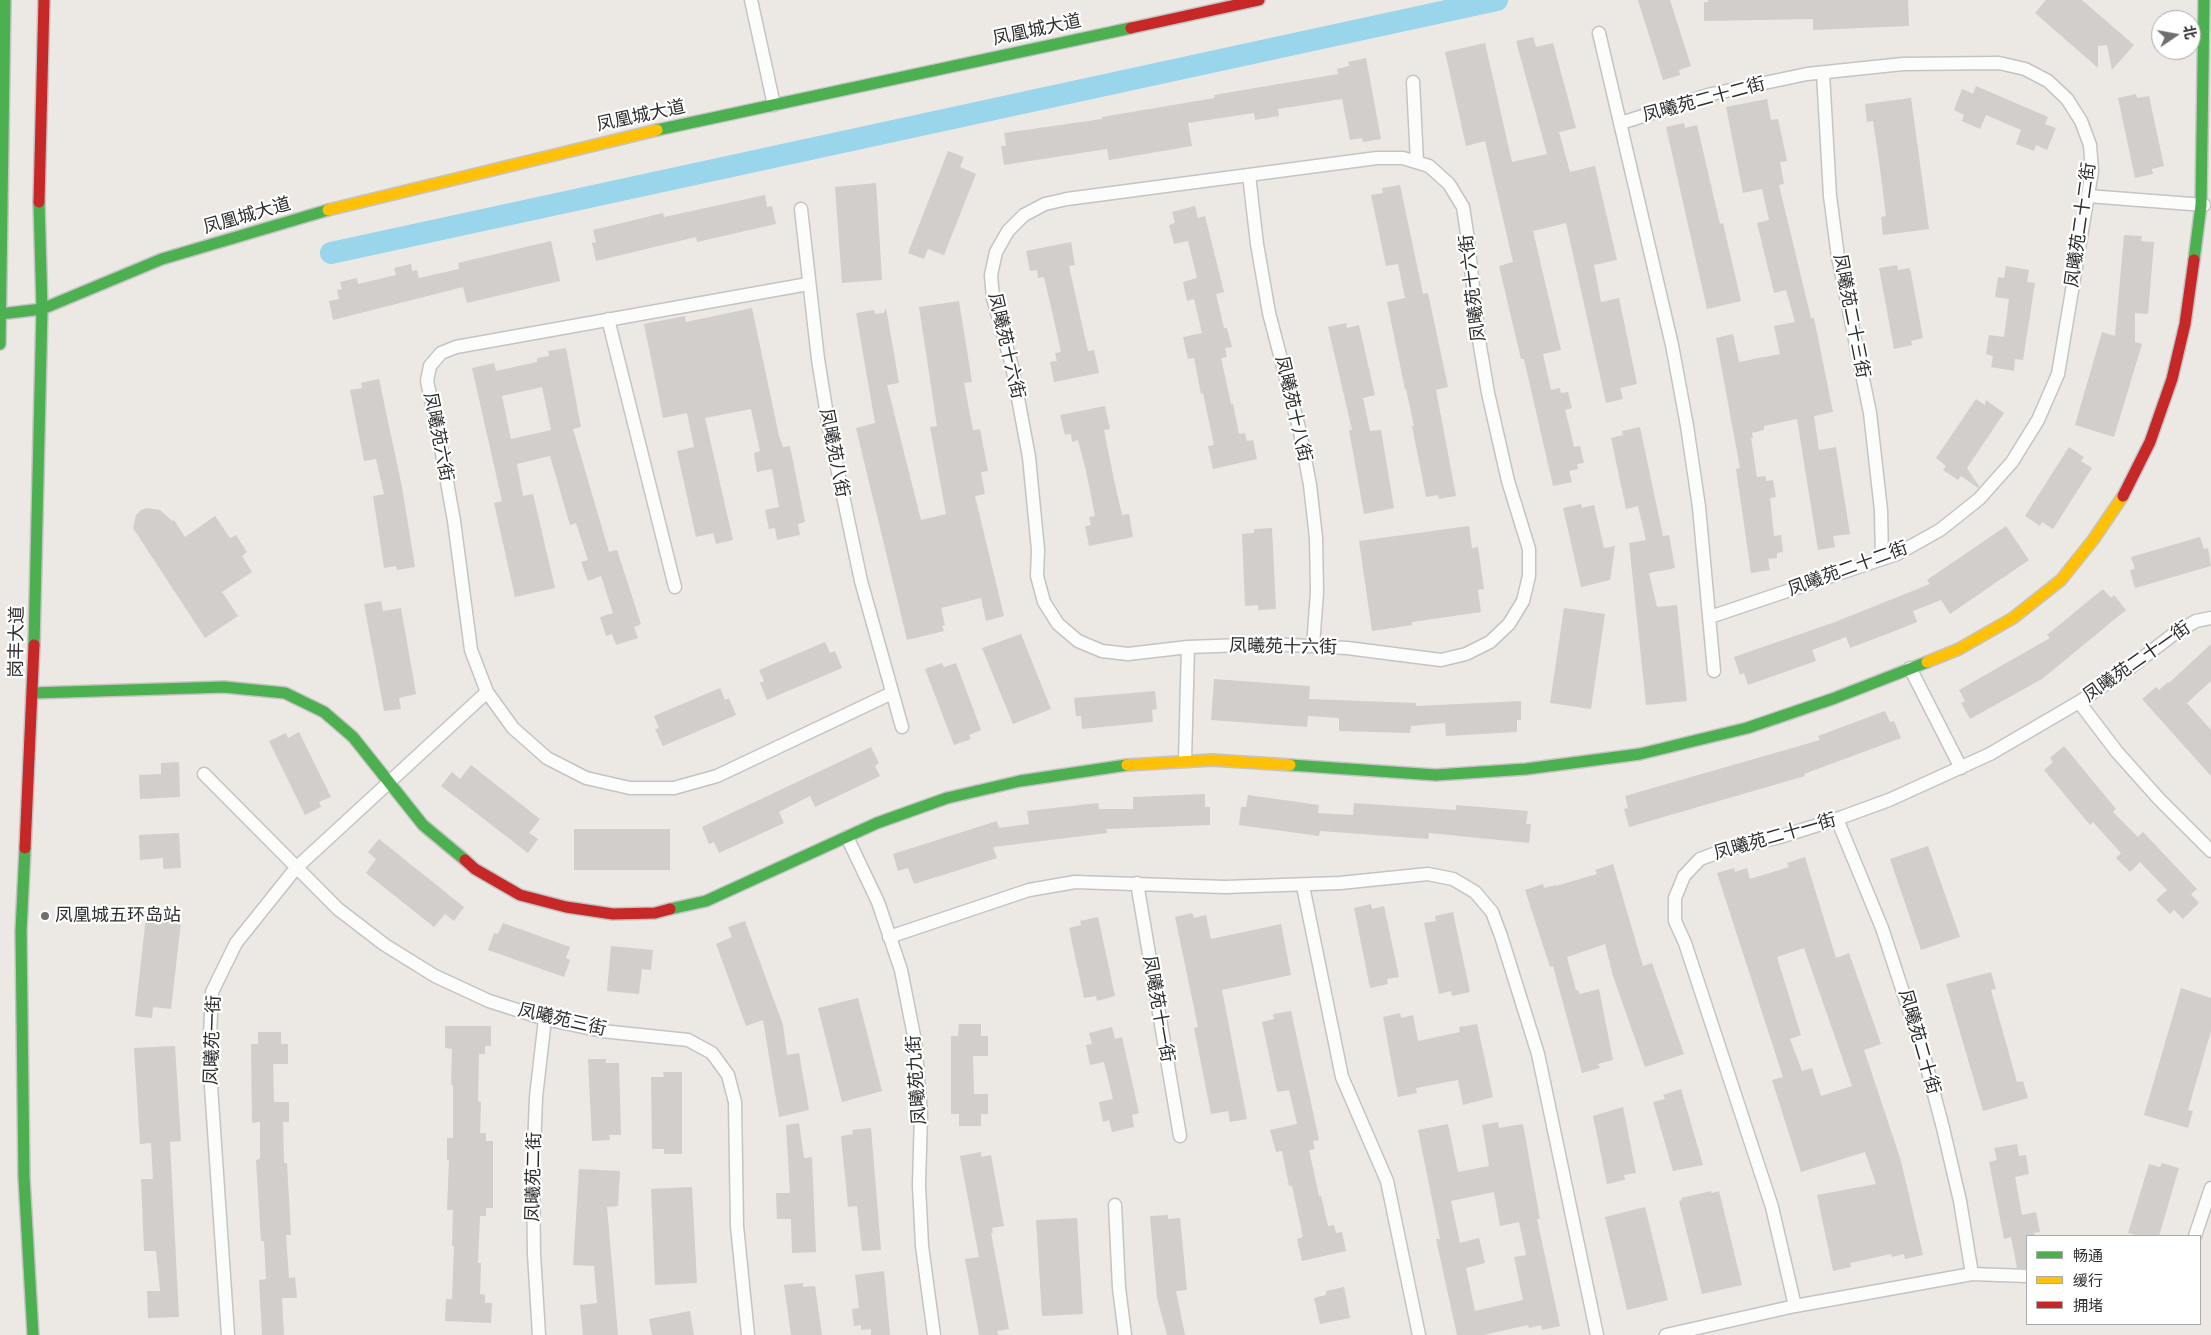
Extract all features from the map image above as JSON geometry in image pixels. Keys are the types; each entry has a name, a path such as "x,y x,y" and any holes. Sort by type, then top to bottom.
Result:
{"main road":[{"path":"0,344 1,151 5,0"},
{"name":"岗丰大道","path":"33,1335 24,1178 21,940 33,693 42,309 39,224 44,0"},
{"name":"凤凰城大道","path":"28,320 42,309 162,259 332,209 608,141 1259,0"},
{"path":"33,693 224,687 285,693 324,712 353,737 423,824 475,868 520,895 566,907 613,914 655,912 706,901 877,823 948,798 1020,781 1144,763 1212,760 1436,775 1526,769 1640,754 1747,728 1832,699 1959,649 2013,618 2060,580 2093,540 2126,491 2150,442 2172,379 2185,324 2206,206 2204,0"},
{"name":"凤凰城大道","path":"0,314 42,309"},
{"path":"0,344 14,332"}],"lane":[{"path":"751,0 774,105"},
{"path":"1599,33 1672,345 1687,426 1699,508 1714,671"},
{"name":"凤曦苑二十二街","path":"1621,123 1712,94 1823,73 1902,64 1999,63 2025,69 2048,81 2067,99 2082,121 2090,145 2092,171 2058,374 2038,420 2012,462 1979,499 1940,530 1897,554 1710,617"},
{"name":"凤曦苑二十三街","path":"1823,73 1830,196 1850,318 1870,413 1879,490 1882,559"},
{"path":"1413,82 1417,162"},
{"name":"凤曦苑十六街","path":"1377,158 1403,158 1417,162 1429,166 1449,184 1462,207 1467,233 1479,340 1488,393 1508,480 1529,549 1529,576 1522,601 1509,624 1490,642 1466,654 1441,660 1313,646 1271,644 1188,647 1128,654 1102,651 1078,641 1058,624 1044,602 1037,576 1038,550 1029,458 1012,366 992,298 991,275 996,252 1008,231 1024,215 1045,204 1067,198 1377,158"},
{"name":"凤曦苑十八街","path":"1249,175 1257,244 1269,313 1300,432 1310,485 1316,538 1313,646"},
{"path":"2088,196 2206,206"},
{"name":"凤曦苑八街","path":"801,209 808,284 830,434 844,508 861,581 902,727"},
{"name":"凤曦苑六街","path":"487,692 471,650 454,521 427,382 430,366 441,353 456,346 808,284"},
{"path":"608,320 675,588"},
{"name":"凤曦苑二十一街","path":"1796,1306 1772,1207 1686,943 1676,921 1675,898 1684,876 1700,859 1722,851 1780,837 1837,819 1889,800 1961,768 2030,732 2079,702 2131,667 2174,633 2196,621 2211,618"},
{"path":"1185,761 1188,647"},
{"path":"1910,668 1961,768"},
{"path":"487,692 513,728 546,758 586,778 630,788 674,788 717,776 892,693"},
{"name":"凤曦苑一街","path":"228,1335 209,1057 212,992 236,943 296,868 487,692"},
{"path":"2079,702 2117,752 2159,799 2211,851"},
{"name":"凤曦苑三街","path":"204,774 338,909 385,945 435,976 471,992 545,1019 602,1031 688,1040 712,1053 728,1075 735,1102 737,1226 748,1335"},
{"name":"凤曦苑二十街","path":"1837,819 1882,928 1924,1056 1956,1182 1972,1274"},
{"name":"凤曦苑九街","path":"847,837 878,902 890,937 901,970 915,1041 922,1113 919,1185 922,1246 934,1335"},
{"path":"890,937 1029,890 1075,882 1225,887 1303,886 1428,874 1453,879 1475,892 1492,912 1538,1054 1597,1335"},
{"name":"凤曦苑十一街","path":"1137,883 1180,1136"},
{"path":"1303,886 1342,1077 1388,1181 1419,1335"},
{"name":"凤曦苑二街","path":"539,1335 534,1254 533,1176 536,1097 545,1019"},
{"path":"2195,1235 2211,1188"},
{"path":"1115,1205 1119,1288 1125,1335"},
{"path":"1666,1335 1796,1306 1972,1274 2026,1276"}],"building":[{"path":"1638,0 1670,0 1691,66 1679,70 1680,75 1663,80"},
{"path":"1708,0 1908,0 1909,26 1813,30 1813,19 1704,21 1704,2 1708,2"},
{"path":"2046,0 2082,0 2134,45 2112,70 2107,45 2098,46 2098,68 2035,13"},
{"path":"1533,37 1536,47 1553,43 1576,128 1559,132 1570,172 1595,166 1617,260 1594,265 1601,302 1619,298 1637,384 1620,388 1623,399 1606,403 1566,223 1533,231 1561,350 1543,354 1551,390 1560,388 1561,393 1568,392 1572,408 1565,410 1574,447 1580,446 1584,463 1577,464 1578,469 1569,471 1572,482 1553,486 1524,359 1521,359 1499,266 1513,262 1485,141 1466,146 1445,52 1485,43 1512,162 1547,154 1516,41"},
{"path":"1366,58 1381,139 1363,142 1362,138 1350,140 1342,99 1278,109 1279,116 1255,120 1254,113 1188,123 1192,146 1109,160 1107,149 1004,165 1001,146 1006,146 1004,133 1102,119 1102,117 1215,98 1214,95 1338,74 1337,69 1349,66 1348,62"},
{"path":"1976,86 2048,117 2045,124 2056,128 2047,150 2036,145 2034,151 2016,144 2021,130 1986,115 1980,129 1962,121 1964,115 1954,110 1962,89 1973,94"},
{"path":"2136,94 2137,98 2149,96 2164,166 2152,169 2153,174 2135,178 2118,98"},
{"path":"1911,98 1929,229 1883,235 1881,217 1886,216 1879,161 1873,121 1867,122 1865,104"},
{"path":"1767,99 1771,120 1778,119 1787,161 1780,162 1784,184 1779,185 1811,318 1814,318 1833,412 1814,416 1819,450 1836,447 1850,534 1833,536 1835,547 1818,550 1797,419 1764,426 1764,430 1752,433 1753,438 1751,438 1757,477 1766,476 1766,481 1773,480 1776,497 1770,498 1774,536 1781,535 1783,552 1777,553 1777,558 1768,559 1770,570 1751,573 1736,469 1740,468 1716,338 1733,334 1739,362 1780,354 1774,326 1795,322 1786,290 1774,293 1757,223 1769,220 1762,189 1743,193 1726,107"},
{"path":"1684,123 1685,128 1697,125 1720,224 1723,223 1741,301 1707,309 1666,127"},
{"path":"948,151 964,157 960,167 976,174 944,255 928,249 924,259 908,253"},
{"path":"876,183 882,280 842,283 835,187"},
{"path":"1400,185 1423,294 1428,293 1448,387 1436,390 1456,496 1439,499 1438,495 1426,497 1412,426 1414,426 1387,302 1405,298 1398,264 1386,266 1371,195 1383,193 1382,188"},
{"path":"765,195 767,207 772,206 776,224 697,242 696,237 596,261 592,243 596,242 593,230 663,213 664,217"},
{"path":"1195,206 1198,218 1205,216 1224,292 1216,294 1224,328 1227,328 1232,347 1225,348 1227,357 1221,358 1231,404 1233,404 1239,434 1245,433 1247,441 1253,440 1257,459 1213,469 1208,446 1214,445 1203,393 1201,394 1194,358 1188,359 1183,337 1202,333 1194,299 1187,301 1183,282 1197,278 1188,241 1174,244 1169,225 1175,223 1172,212"},
{"path":"2124,235 2142,236 2141,241 2154,242 2148,314 2135,313 2135,342 2142,344 2114,437 2075,425 2102,332 2115,336"},
{"path":"551,241 560,281 467,303 463,287 333,320 329,301 339,299 337,290 342,289 340,282 357,278 358,284 396,275 394,268 411,264 412,271 417,270 419,278 459,269 458,263"},
{"path":"1071,242 1075,265 1069,266 1088,351 1094,350 1099,373 1054,382 1050,362 1057,361 1055,353 1061,352 1044,277 1038,278 1037,270 1030,271 1026,251"},
{"path":"1897,265 1898,270 1910,268 1923,338 1911,341 1912,345 1894,349 1879,268"},
{"path":"2006,266 2029,270 2027,282 2035,283 2023,360 2015,359 2014,371 1991,367 1993,356 1986,354 1989,335 2004,337 2009,299 1995,297 1998,277 2004,278"},
{"path":"959,301 972,382 964,383 973,430 980,429 988,471 981,472 985,494 975,496 1004,616 986,621 981,598 941,608 945,625 942,626 944,631 907,640 856,428 875,423 856,313 874,310 875,314 884,313 886,308 899,383 887,385 921,520 946,514 930,427 937,426 919,307"},
{"path":"752,308 779,436 783,447 790,446 805,522 798,524 800,535 777,540 775,528 769,529 765,510 779,507 772,469 757,472 754,453 760,451 751,409 705,418 733,540 716,544 713,533 696,537 677,451 694,447 687,413 663,418 644,324 685,316 686,322"},
{"path":"1346,323 1347,328 1359,325 1375,395 1363,398 1370,431 1381,430 1394,508 1364,514 1349,430 1352,430 1328,327"},
{"path":"566,348 581,427 573,429 609,552 617,550 641,624 634,627 638,638 616,645 612,634 606,636 600,617 613,613 601,576 588,581 581,562 588,560 576,523 570,525 550,456 517,464 523,496 533,494 555,588 515,597 494,503 502,501 472,368 494,363 496,371 537,362 537,358 549,356 548,351","holes":["542,387 551,430 511,439 502,396"]},
{"path":"379,379 402,487 415,567 397,570 396,566 384,568 373,496 384,494 376,459 364,461 350,390 362,388 361,383"},
{"path":"1976,399 1985,405 1986,400 2004,413 1967,468 1979,486 1978,488 1961,476 1958,480 1943,470 1946,466 1936,458"},
{"path":"1105,406 1110,429 1104,430 1114,480 1122,515 1129,514 1133,537 1089,546 1085,526 1091,525 1089,517 1095,516 1086,471 1078,440 1072,442 1071,434 1065,435 1060,415"},
{"path":"1640,427 1663,536 1669,535 1675,568 1649,573 1657,607 1677,605 1687,701 1646,705 1629,543 1646,540 1638,506 1626,509 1611,438 1623,435 1622,431"},
{"path":"2069,447 2084,457 2081,461 2092,468 2053,529 2042,522 2040,526 2025,516"},
{"path":"1581,504 1582,508 1594,505 1604,548 1615,546 1610,580 1581,587 1563,508"},
{"path":"147,508 160,510 172,521 174,520 185,537 215,516 230,538 236,535 247,552 242,556 252,572 222,592 238,616 205,638 133,528 136,515 141,510"},
{"path":"1469,526 1472,548 1478,547 1484,589 1478,590 1481,612 1412,622 1412,625 1372,631 1359,541"},
{"path":"2006,526 2029,560 1950,614 1941,600 1913,611 1917,622 1892,632 1850,648 1846,637 1812,650 1816,661 1748,685 1744,673 1740,675 1734,657 1835,622 1930,584 1927,580"},
{"path":"1272,528 1276,609 1258,610 1258,605 1245,606 1242,534 1254,533 1254,529"},
{"path":"2200,537 2204,549 2208,548 2211,566 2135,588 2130,570 2135,569 2131,557"},
{"path":"2103,589 2111,598 2114,595 2126,610 2042,679 1970,719 1961,703 1965,701 1959,690 2050,638 2047,635"},
{"path":"381,601 383,611 401,608 416,694 399,698 401,709 384,711 364,604"},
{"path":"1564,608 1605,614 1591,709 1550,703"},
{"path":"1021,634 1051,709 1013,724 982,648"},
{"path":"825,642 830,653 835,651 842,668 767,700 760,683 764,681 759,670"},
{"path":"2211,644 2211,681 2187,703 2211,730 2211,776 2142,699 2156,687 2159,690 2169,683"},
{"path":"942,663 944,667 956,663 981,730 969,735 971,739 954,745 925,669"},
{"path":"1214,679 1310,686 1309,699 1416,703 1416,706 1521,701 1521,720 1517,720 1517,732 1446,736 1445,723 1411,726 1410,733 1339,731 1339,718 1308,716 1307,727 1211,720"},
{"path":"720,688 725,700 729,698 736,715 663,746 655,729 659,728 654,716"},
{"path":"1155,691 1157,709 1152,710 1153,722 1082,729 1081,716 1076,716 1074,698"},
{"path":"1885,711 1890,722 1894,721 1901,738 1804,774 1805,776 1629,827 1624,809 1628,808 1625,796 1820,740 1818,736"},
{"path":"299,732 331,797 319,802 321,807 305,815 269,741 286,733 288,738"},
{"path":"2064,746 2116,809 2113,812 2138,837 2143,832 2197,889 2191,894 2199,903 2183,919 2174,910 2170,914 2156,900 2167,890 2140,862 2130,872 2116,858 2121,853 2093,822 2090,825 2044,770 2053,762 2050,758"},
{"path":"871,747 879,763 875,766 880,776 815,807 810,796 779,812 784,823 719,853 714,842 709,844 702,827"},
{"path":"179,762 180,797 140,799 139,775 161,774 161,763"},
{"path":"471,765 540,819 529,833 538,839 528,853 441,786 452,772 460,779"},
{"path":"1205,794 1205,807 1210,807 1210,825 1106,829 1107,833 993,847 997,858 914,884 908,868 898,871 893,854 997,821 999,828 1029,824 1027,811 1098,803 1099,809 1133,809 1133,797"},
{"path":"1248,795 1319,805 1318,813 1353,815 1354,803 1456,810 1456,805 1528,811 1526,824 1531,824 1529,843 1429,833 1428,839 1320,831 1319,836 1239,825 1241,807 1246,807"},
{"path":"574,829 670,829 670,870 574,870"},
{"path":"179,833 181,868 163,869 163,858 140,860 139,835"},
{"path":"379,839 464,907 454,921 445,914 434,927 366,873 376,859 368,852"},
{"path":"1928,846 1960,937 1921,950 1890,859"},
{"path":"1805,857 1836,958 1849,953 1881,1044 1864,1050 1901,1161 1923,1255 1905,1259 1904,1254 1892,1257 1891,1254 1850,1263 1851,1267 1833,1271 1817,1195 1876,1184 1865,1152 1801,1172 1772,1080 1783,1077 1717,873 1734,868 1735,872 1747,868 1750,879 1789,867 1787,863","holes":["1804,948 1852,1086 1821,1096 1812,1068 1802,1071 1790,1039 1801,1035 1777,957"]},
{"path":"1613,864 1643,966 1652,963 1684,1054 1645,1067 1613,976 1605,944 1567,957 1576,990 1580,994 1599,989 1613,1060 1598,1064 1600,1068 1582,1073 1553,966 1550,967 1525,890 1543,884 1544,888 1556,886 1597,874 1595,870"},
{"path":"1371,904 1372,909 1384,906 1399,977 1387,979 1388,984 1370,988 1354,908"},
{"path":"147,907 164,909 163,920 181,922 171,1009 153,1007 152,1018 135,1016"},
{"path":"1453,912 1470,992 1452,996 1451,991 1439,994 1424,923 1436,921 1435,916"},
{"path":"1192,913 1194,918 1206,915 1211,939 1281,924 1291,975 1222,990 1247,1119 1230,1122 1228,1111 1211,1114 1194,1028 1198,1027 1175,917"},
{"path":"1098,917 1115,996 1097,1001 1096,996 1084,998 1069,928 1081,925 1080,921"},
{"path":"745,921 783,1025 787,1055 799,1053 809,1110 779,1117 763,1020 746,1026 716,944 732,937 728,927"},
{"path":"503,923 570,947 566,958 570,960 564,977 488,950 494,933 498,934"},
{"path":"611,946 653,950 651,970 642,969 639,994 607,991"},
{"path":"1991,972 1996,989 1991,990 2017,1082 2023,1081 2028,1098 1983,1111 1946,984"},
{"path":"2181,988 2211,998 2211,1031 2188,1110 2193,1111 2188,1128 2144,1115"},
{"path":"858,998 882,1091 842,1102 818,1008"},
{"path":"1291,1011 1319,1140 1313,1141 1315,1149 1309,1150 1319,1196 1321,1196 1328,1226 1334,1225 1336,1233 1342,1232 1346,1251 1302,1261 1297,1239 1303,1237 1292,1186 1289,1186 1282,1151 1276,1152 1270,1130 1297,1124 1289,1090 1277,1092 1262,1022 1274,1019 1273,1014"},
{"path":"1400,1013 1401,1018 1413,1015 1418,1041 1460,1032 1459,1027 1477,1024 1493,1097 1463,1105 1458,1080 1416,1088 1417,1093 1398,1097 1383,1017"},
{"path":"959,1024 981,1024 981,1036 988,1036 988,1056 973,1056 974,1094 988,1094 988,1114 981,1114 981,1126 959,1126 959,1114 951,1114 951,1036 958,1036"},
{"path":"445,1026 491,1026 491,1046 485,1046 485,1054 479,1054 478,1101 481,1102 480,1133 486,1133 486,1141 493,1141 493,1208 486,1208 486,1216 480,1216 478,1263 481,1263 480,1294 485,1295 485,1303 492,1303 491,1323 445,1321 446,1299 452,1299 454,1246 452,1246 453,1210 447,1210 449,1160 447,1160 447,1138 453,1138 452,1049 445,1048"},
{"path":"1112,1027 1115,1039 1122,1037 1139,1113 1132,1115 1134,1127 1112,1132 1109,1120 1103,1122 1099,1102 1113,1099 1104,1062 1090,1065 1086,1045 1092,1044 1089,1033"},
{"path":"258,1032 281,1032 281,1044 288,1044 288,1064 273,1064 274,1102 289,1102 289,1122 283,1122 284,1163 287,1163 291,1235 286,1235 289,1278 295,1277 297,1298 282,1298 284,1335 262,1335 259,1280 266,1279 264,1241 261,1241 256,1160 260,1159 260,1122 252,1123 251,1044 258,1044"},
{"path":"175,1046 181,1141 170,1142 179,1317 148,1318 147,1291 160,1291 156,1251 144,1251 141,1179 153,1179 151,1143 140,1144 134,1048"},
{"path":"588,1059 606,1059 606,1063 619,1063 621,1135 609,1135 610,1140 592,1141"},
{"path":"663,1072 682,1072 682,1154 664,1154 664,1149 652,1149 651,1077 664,1077"},
{"path":"1681,1089 1703,1165 1673,1171 1653,1102 1665,1099 1663,1095"},
{"path":"1623,1107 1636,1173 1624,1175 1625,1180 1607,1184 1593,1116"},
{"path":"1498,1122 1499,1128 1523,1124 1540,1219 1537,1219 1560,1326 1542,1330 1541,1325 1529,1328 1528,1325 1483,1335 1457,1335 1436,1239 1440,1239 1418,1130 1448,1124 1458,1172 1489,1166 1482,1125","holes":["1494,1192 1500,1226 1519,1222 1526,1255 1514,1257 1523,1300 1475,1311 1466,1268 1485,1263 1479,1238 1460,1243 1451,1201"]},
{"path":"799,1123 804,1158 812,1157 816,1252 792,1253 791,1219 777,1219 776,1193 790,1193 786,1125"},
{"path":"871,1128 881,1250 862,1251 857,1206 848,1207 841,1136 853,1134 852,1130"},
{"path":"2017,1144 2019,1156 2026,1155 2029,1174 2015,1177 2022,1215 2036,1212 2040,1232 2034,1233 2035,1235 2026,1235 2026,1268 2017,1268 2011,1237 2004,1239 1989,1162 1997,1160 1994,1148"},
{"path":"981,1152 981,1157 991,1155 1004,1226 992,1228 993,1233 991,1233 1009,1329 997,1331 998,1335 979,1335 965,1259 979,1257 960,1156"},
{"path":"2162,1163 2179,1168 2159,1235 2128,1233 2149,1164 2160,1167"},
{"path":"579,1169 620,1171 618,1206 607,1207 618,1335 583,1335 580,1305 597,1303 594,1266 573,1265"},
{"path":"692,1187 697,1283 655,1285 651,1189"},
{"path":"1711,1191 1712,1193 1719,1191 1742,1285 1702,1294 1679,1201 1682,1200 1681,1198"},
{"path":"1645,1207 1668,1300 1627,1310 1605,1217"},
{"path":"1168,1215 1168,1219 1180,1218 1187,1290 1176,1291 1185,1335 1167,1335 1157,1298 1150,1216"},
{"path":"1077,1218 1083,1314 1042,1316 1036,1220"},
{"path":"884,1271 890,1335 871,1335 871,1329 861,1330 861,1325 854,1326 852,1309 859,1308 855,1275"},
{"path":"803,1283 803,1287 815,1286 822,1335 791,1335 784,1285"},
{"path":"1344,1287 1350,1318 1320,1324 1314,1298 1326,1295 1326,1291"},
{"path":"690,1311 694,1335 652,1335 649,1319"}],"waterway":[{"path":"331,253 1497,0"}],"traffic: fast":[{"path":"0,344 5,0"},
{"path":"2194,260 2201,205 2204,0"},
{"path":"657,130 1131,28"},
{"path":"34,645 42,309 39,202"},
{"path":"0,314 42,309 162,259 328,210"},
{"path":"1290,765 1436,775 1526,769 1640,754 1747,728 1832,699 1927,662"},
{"path":"33,693 224,687 285,693 324,712 353,737 423,825 465,860"},
{"path":"670,909 706,901 877,823 947,798 1020,781 1127,765"},
{"path":"25,848 21,931 24,1178 33,1335"}],"traffic: slow":[{"path":"328,210 657,130"},
{"path":"1927,662 1959,649 2013,618 2061,580 2093,540 2123,496"},
{"path":"1127,765 1212,760 1290,765"}],"traffic: jam":[{"path":"39,202 44,0"},
{"path":"1131,28 1259,0"},
{"path":"2123,496 2150,442 2172,379 2185,324 2194,260"},
{"path":"25,848 34,645"},
{"path":"465,860 475,869 520,895 566,907 613,914 655,913 670,909"}],"place":[{"name":"凤凰城五环岛站","path":"45,916"}]}
